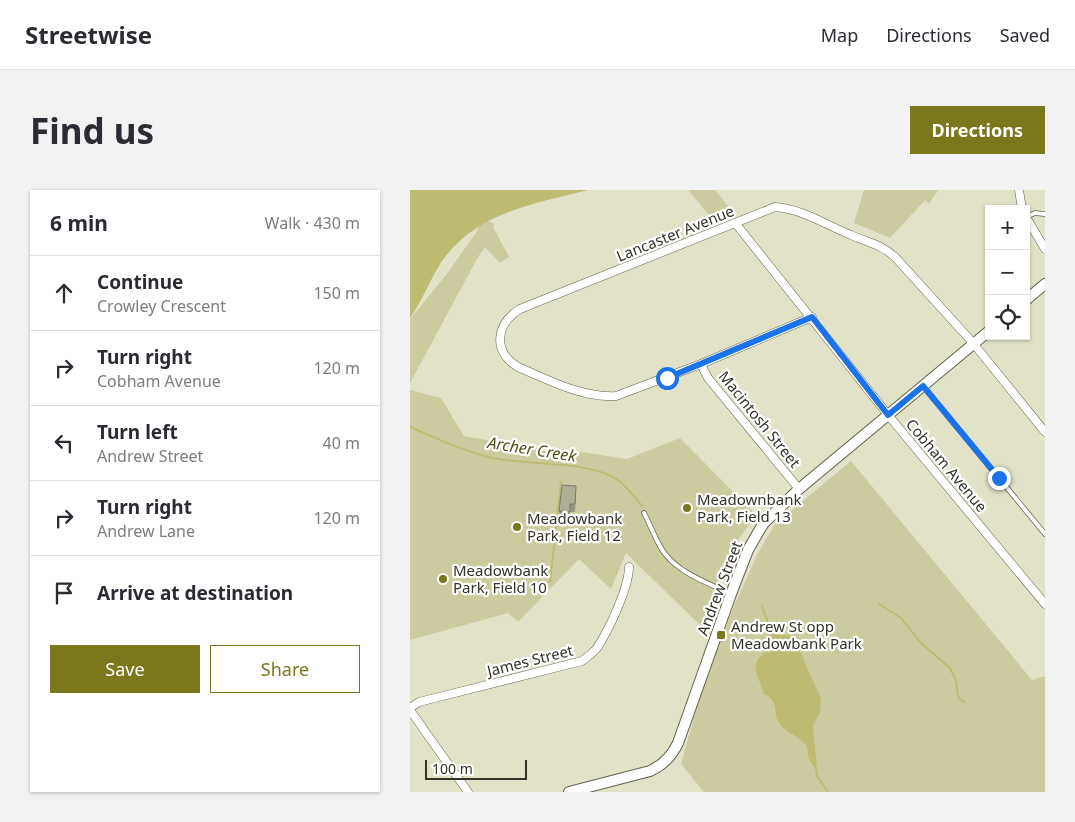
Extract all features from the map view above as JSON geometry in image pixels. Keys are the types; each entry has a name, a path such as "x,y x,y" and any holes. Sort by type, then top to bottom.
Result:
{"main road":[{"path":"1030,297 1045,284"},
{"name":"Andrew Street","path":"569,792 650,771 658,768 670,756 678,743 731,594 756,534 770,516 800,489 985,333"}],"street":[{"path":"1019,190 1021,205"},
{"name":"Lancaster Avenue","path":"702,364 616,396 604,397 588,394 518,367 509,361 504,353 500,339 504,323 510,315 520,309 775,207 787,208 885,248 973,343 1045,432"},
{"name":"Cobham Avenue","path":"736,224 812,317 888,415 1045,604"},
{"path":"1030,224 1045,250"},
{"path":"702,364 812,317"},
{"name":"Macintosh Street","path":"702,364 708,378 800,489"},
{"name":"James Street","path":"410,709 419,702 582,661 596,650 608,627 629,577 629,567"},
{"path":"410,709 468,792"}],"lane":[{"path":"1030,215 1035,213 1045,214"},
{"path":"923,386 1045,534"},
{"path":"644,512 665,554 681,569 703,582 731,594"}],"green space":[{"path":"688,190 715,190 733,212 713,220"},
{"path":"864,190 938,190 929,204 925,200 890,238 854,223"},
{"path":"487,221 495,224 493,227 509,257 500,263 485,247 410,383 410,319 446,275 478,230 478,227"},
{"path":"410,390 441,398 464,436 550,452 581,452 627,459 680,438 756,515 734,546 704,629 626,553 611,589 579,559 518,622 508,613 410,640"},
{"path":"851,461 1032,680 1045,676 1045,792 704,792 681,764 702,688 734,606 758,553 775,524"}],"shaded area":[{"path":"410,190 588,190 508,212 472,231 456,244 442,261 410,318"},
{"path":"774,627 778,635 789,635 794,638 821,699 820,712 813,726 816,769 809,759 806,745 780,725 774,703 769,696 764,694 757,675 756,664 758,659 770,648 771,644 767,631"}],"building":[{"path":"562,485 576,486 575,504 570,504 570,512 559,511"}],"waterway":[{"name":"Archer Creek","path":"410,427 488,457 519,462 587,468 602,472 623,484 642,506"},
{"path":"550,582 561,482"},
{"path":"879,604 901,618 921,643 950,668 956,680 958,697 964,702"},
{"name":"Archer Creek","path":"762,606 771,630"},
{"name":"Archer Creek","path":"816,768 817,776 828,792"}],"place":[{"name":"Meadownbank Park, Field 13","path":"687,508"},
{"name":"Meadowbank Park, Field 12","path":"517,527"},
{"name":"Meadowbank Park, Field 10","path":"443,579"},
{"name":"Andrew St opp Meadowbank Park","path":"721,635"}],"route":[{"path":"667,378 812,317 888,415 923,386 999,478"}]}
